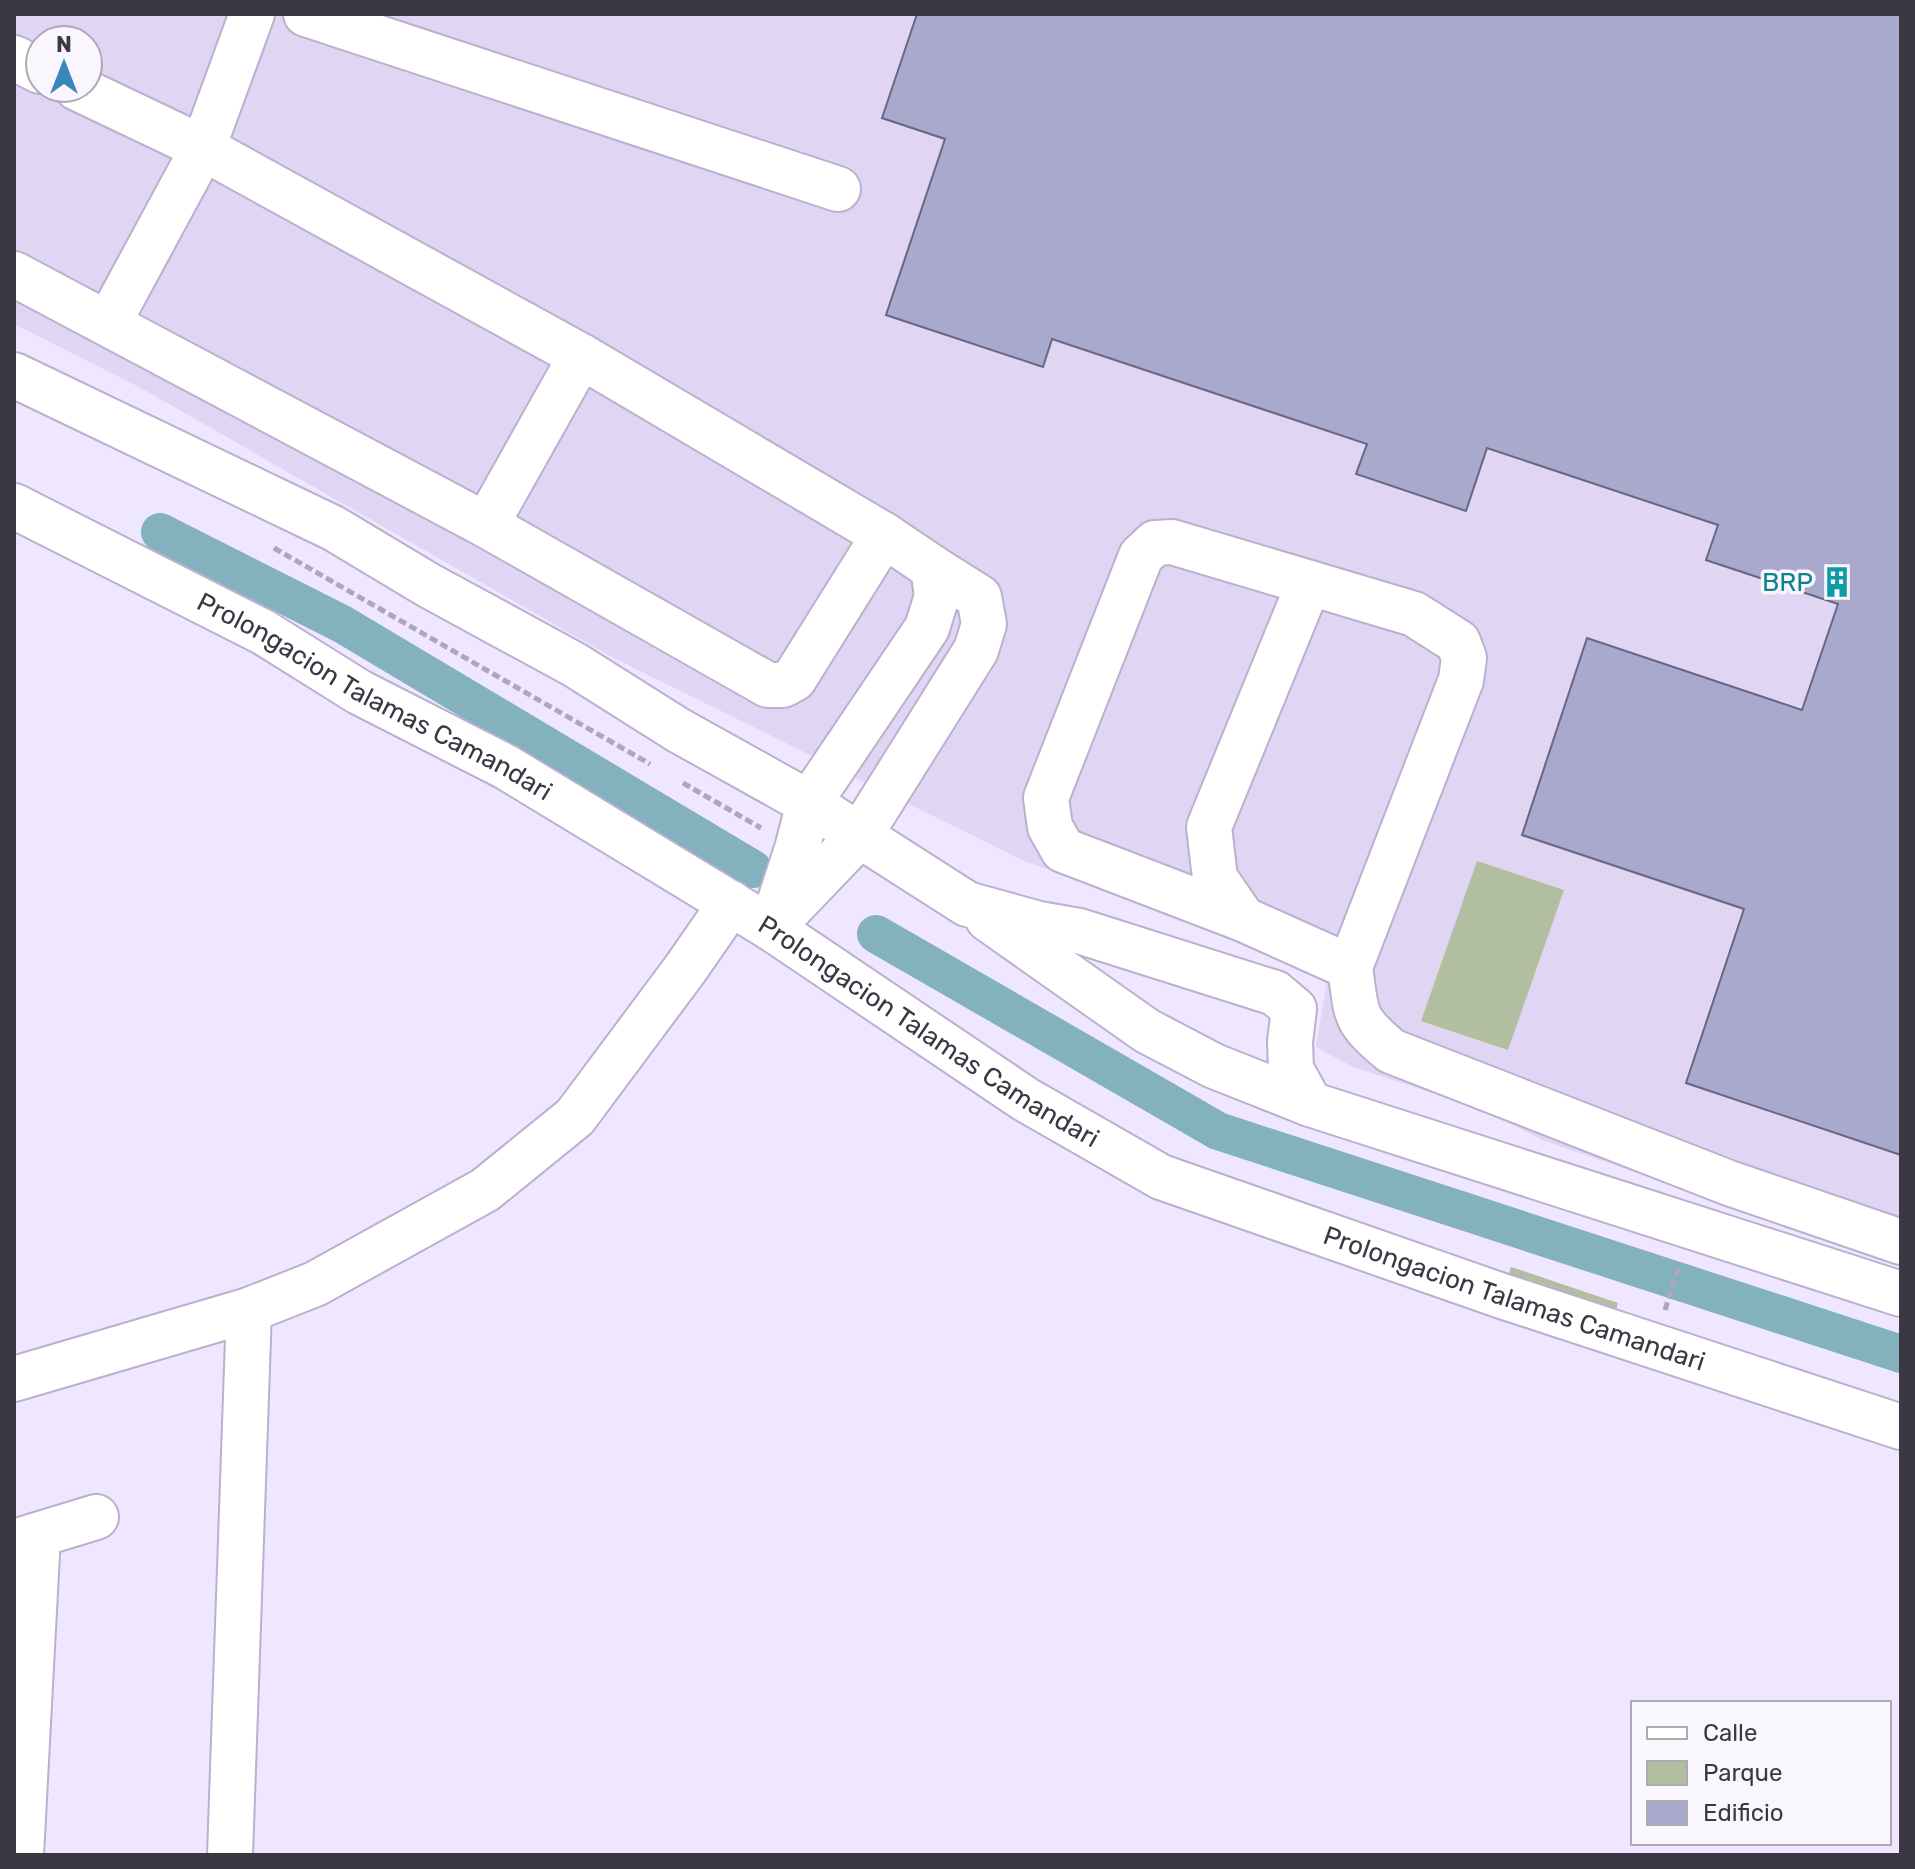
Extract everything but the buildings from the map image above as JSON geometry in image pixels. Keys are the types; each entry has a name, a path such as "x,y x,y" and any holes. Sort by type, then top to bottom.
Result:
{"street":[{"path":"109,322 203,148 252,14"},
{"path":"306,14 838,189"},
{"path":"104,101 203,148 581,356 884,535 979,597 984,624 976,650 860,835 771,928"},
{"path":"14,274 486,525 768,685 783,685 794,679 884,535"},
{"path":"486,525 581,356"},
{"path":"14,375 333,528 428,585 575,665 678,730 860,835 967,904 1147,1031 1214,1066 1310,1104 1901,1294"},
{"name":"Prolongacion Talamas Camandari","path":"14,506 263,632 359,692 506,767 771,928 1025,1099 1161,1177 1502,1296 1901,1427"},
{"path":"1350,967 1243,919 1063,850 1050,827 1046,798 1141,556 1155,543 1172,542 1414,614 1458,642 1464,658 1461,680 1350,967 1356,1013 1363,1027 1391,1051 1729,1183 1901,1242"},
{"path":"771,928 809,803 927,628 937,596 933,568"},
{"path":"1243,919 1215,878 1209,827 1309,583"},
{"path":"14,1379 249,1310 315,1284 485,1190 575,1117 731,903"},
{"path":"967,904 1039,924 1079,931 1275,993 1294,1009 1291,1069 1310,1104"},
{"path":"230,1855 249,1310"},
{"path":"19,1845 26,1538 96,1517"}],"path":[{"path":"1665,1311 1680,1260"}],"shaded area":[{"path":"14,14 1901,14 1901,1265 1542,1140 1487,1111 1353,1067 1316,1047 1327,981 1297,955 1024,861 608,655 139,387 14,324"}],"green space":[{"path":"1477,861 1564,890 1508,1050 1421,1021"},
{"path":"1511,1267 1618,1303 1614,1317 1507,1281"}],"waterway":[{"path":"160,532 342,624 753,869"},
{"path":"876,934 1218,1131 1901,1354"}],"place":[{"name":"BRP","path":"1837,582"}]}
